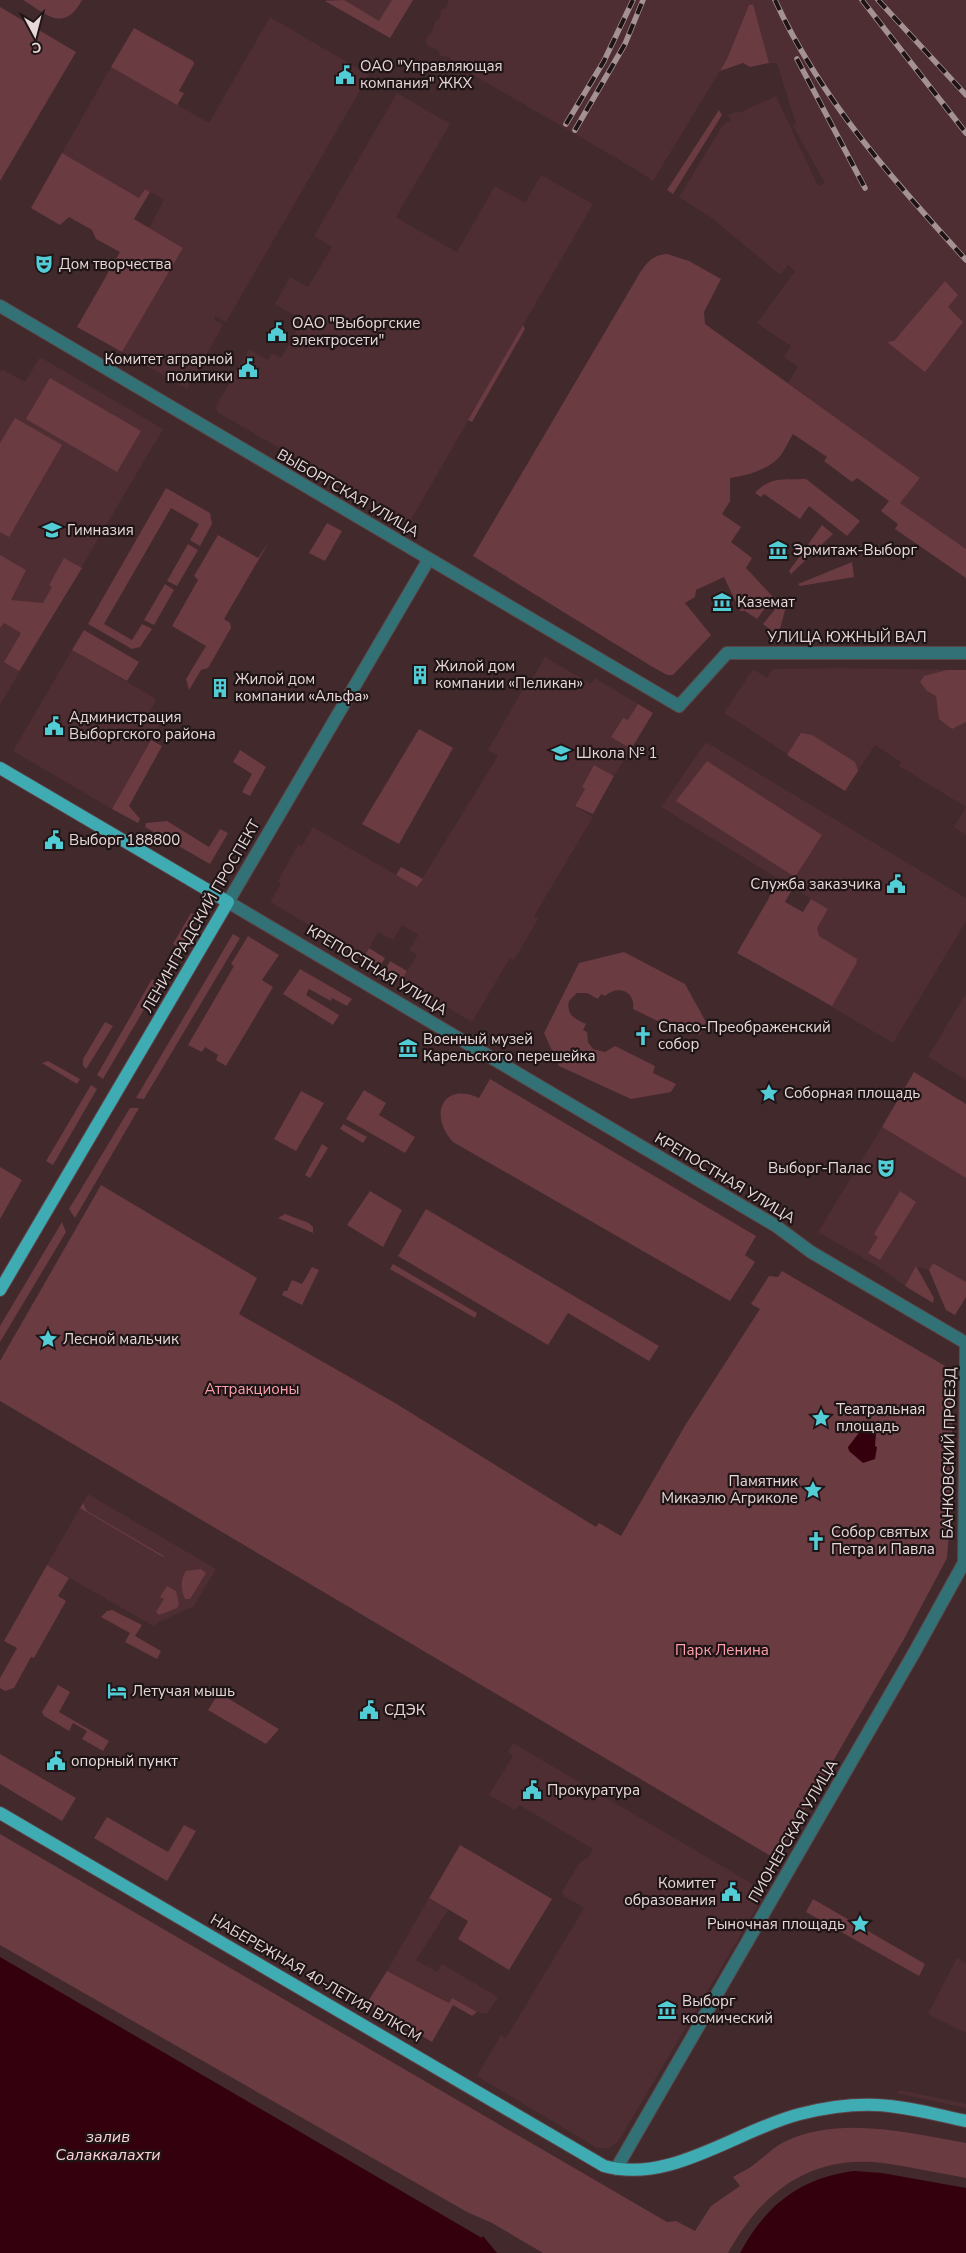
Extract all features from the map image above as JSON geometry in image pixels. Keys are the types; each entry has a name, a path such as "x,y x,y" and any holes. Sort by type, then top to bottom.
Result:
{"main road":[{"name":"КРЕПОСТНАЯ УЛИЦА","path":"0,768 228,902"},
{"name":"ЛЕНИНГРАДСКИЙ ПРОСПЕКТ","path":"0,1290 228,902"},
{"name":"НАБЕРЕЖНАЯ 40-ЛЕТИЯ ВЛКСМ","path":"0,1813 588,2158 616,2169"},
{"path":"616,2169 651,2168 700,2155 770,2124 799,2114 826,2109 875,2105 966,2121"}],"street":[{"name":"ВЫБОРГСКАЯ УЛИЦА","path":"0,306 679,706 727,653"},
{"name":"ЛЕНИНГРАДСКИЙ ПРОСПЕКТ","path":"228,902 429,559"},
{"name":"УЛИЦА ЮЖНЫЙ ВАЛ","path":"727,653 966,653"},
{"name":"КРЕПОСТНАЯ УЛИЦА","path":"228,902 776,1226 811,1252 966,1343"},
{"name":"БАНКОВСКИЙ ПРОЕЗД","path":"965,1561 966,1343"},
{"name":"ПИОНЕРСКАЯ УЛИЦА","path":"616,2169 965,1561"}],"shaded area":[{"path":"324,0 413,0 390,38"},
{"path":"448,0 966,0 966,549 900,503 920,478 788,383 798,367 784,357 791,346 757,323 795,271 788,265 780,275 712,218 679,197 723,125 731,120 728,115 737,111 739,113 776,96 818,186 825,183 793,126 796,124 777,63 769,63 753,4 749,5 727,59 653,181 470,73 473,67 462,61 453,63 449,57 441,56 438,50 427,45 426,38 432,32 435,22 440,18 441,10 447,7"},
{"path":"270,17 369,75 226,322 215,316 214,319 223,325 187,389 122,352 183,248 149,228 164,200 145,189 139,198 62,153 111,67 209,123"},
{"path":"397,93 450,124 396,217 404,222 457,252 495,186 525,203 541,175 593,204 409,523 217,412 216,406 249,349 268,360 272,353 281,358 302,320 275,304 290,277 308,287 332,247 314,236"},
{"name":"Гимназия","path":"40,357 163,429 0,705 0,372 2,369 25,382"},
{"name":"Администрация Выборгского района","path":"72,650 153,697 156,700 149,713 162,720 112,809 13,751"},
{"path":"545,657 591,684 595,678 638,704 628,721 623,718 611,737 631,749 614,776 594,765 582,787 585,789 575,806 593,817 534,916 538,919 527,938 514,960 510,958 472,1022 402,980 417,955 409,950 418,935 402,925 393,940 378,932 364,957 270,902 281,884 278,881 298,845 302,846 313,827 417,887 498,756 488,750 527,682 530,683"},
{"path":"753,669 767,678 772,669 966,670 966,807 899,766 901,762 875,745 845,791 724,713"},
{"path":"706,742 966,898 966,921 893,1043 759,964 816,928 828,909 661,807"},
{"path":"966,807 966,835 954,827"},
{"path":"966,993 966,1080 928,1057"},
{"path":"882,1127 966,1178 966,1282 934,1263 929,1270 916,1267 905,1286 877,1266 818,1232"},
{"path":"88,1494 216,1569 194,1606 157,1623 155,1627 47,1565"},
{"path":"513,1743 766,1892 618,2142 609,2148 597,2148 477,2076 501,2035 506,2038 584,1908 564,1896 562,1891 579,1864 589,1856 593,1849 519,1805 515,1810 489,1795 513,1756 508,1752"},
{"path":"429,1898 448,1910 416,1960 437,1972 442,1964 498,1997 487,2014 477,2012 452,1998 450,2003 387,1971"},
{"path":"957,1958 966,1963 966,2033 928,2014"},
{"path":"900,2090 966,2104 966,2108 896,2093"}],"green space":[{"path":"23,0 82,0 69,16 55,18"},
{"path":"344,0 379,21 392,0 413,0 390,38 325,1"},
{"path":"753,4 769,63 750,67 743,63 720,71 727,59 749,5"},
{"path":"0,7 76,52 0,181"},
{"path":"134,28 193,61 194,64 179,91 184,93 177,105 111,67"},
{"path":"719,110 722,115 673,194 667,190"},
{"path":"62,153 139,198 145,189 150,192 134,219 183,248 122,352 77,327 120,252 96,239 92,230 69,217 60,225 31,208"},
{"path":"667,254 689,261 721,279 704,312 705,324 920,478 900,503 966,549 966,578 895,529 898,524 881,511 889,501 857,478 852,482 824,461 827,457 793,434 776,460 764,468 730,478 730,501 722,514 741,527 731,542 752,558 746,568 773,597 757,619 745,611 740,611 724,577 696,590 695,597 685,603 711,635 673,675 667,675 651,666 473,556 641,271 652,259"},
{"path":"945,281 958,295 948,307 963,322 925,372 887,342 894,341"},
{"path":"523,325 525,329 472,422 468,420"},
{"path":"50,378 141,431 117,472 26,419"},
{"path":"15,418 62,445 9,537 0,532 0,443"},
{"path":"806,479 860,521 847,536 809,506 800,519 764,494 761,497 755,493 772,481"},
{"path":"166,488 210,513 212,524 200,546 190,540 199,524 171,508 104,624 132,640 142,624 152,629 140,647 132,649 88,624"},
{"path":"327,523 342,531 325,561 309,553"},
{"path":"822,525 833,534 791,574 789,571"},
{"path":"218,535 258,558 270,540 224,619 230,623 231,628 208,668 201,670 189,690 186,679 206,646 172,626 198,580 194,576"},
{"path":"188,544 198,550 177,586 167,581"},
{"path":"0,555 26,570 11,600 43,603 52,587 49,585 64,558 82,568 19,671 4,662 21,633 4,623 0,628"},
{"path":"852,562 854,577 800,586 798,584"},
{"path":"165,584 174,590 154,625 144,620"},
{"path":"781,602 786,607 778,636 763,624"},
{"path":"84,630 139,662 127,681 72,650"},
{"path":"947,670 966,670 966,722 952,729 939,719 936,696 927,691 920,682 924,676"},
{"path":"638,704 653,713 631,749 611,737 623,718 628,720"},
{"path":"419,729 453,748 399,844 362,824"},
{"path":"801,733 812,735 855,762 858,771 845,791 787,755"},
{"path":"151,740 162,746 129,806 140,819 138,823 112,809"},
{"path":"240,750 266,767 250,796 242,792 252,774 233,762"},
{"path":"707,761 822,835 795,877 676,801"},
{"path":"594,765 614,776 593,814 575,806 585,789 582,787"},
{"path":"167,821 209,847 220,829 228,833 210,864 145,827 146,823"},
{"path":"401,867 423,879 417,887 396,875"},
{"path":"776,879 793,888 785,902 803,912 811,899 828,909 817,928 819,936 857,959 832,1006 737,953 769,898"},
{"path":"191,913 199,917 180,948 173,944"},
{"path":"233,934 240,938 144,1099 136,1098"},
{"path":"248,936 279,955 262,980 273,987 226,1066 216,1060 218,1055 205,1047 202,1052 188,1045 234,966 231,964"},
{"path":"369,948 385,958 380,966 364,957"},
{"path":"624,952 685,984 706,1022 700,1035 677,1023 674,1029 633,1009 632,998 629,994 620,990 610,992 605,996 601,994 598,999 587,993 577,993 569,1001 570,1013 586,1024 583,1030 587,1032 588,1042 593,1049 605,1052 615,1046 655,1066 653,1073 676,1084 671,1092 631,1099 559,1066 544,1033 579,963"},
{"path":"390,961 407,971 402,980 385,970"},
{"path":"300,969 352,999 347,1006 332,998 331,1001 309,989 306,995 339,1015 333,1025 283,994"},
{"path":"152,979 159,984 103,1079 97,1075"},
{"path":"105,1022 113,1026 86,1069 83,1065 83,1059"},
{"path":"48,1061 80,1079 77,1084 42,1063"},
{"path":"914,1072 966,1104 966,1178 882,1127"},
{"path":"490,1079 756,1236 745,1255 755,1262 730,1301 453,1142 445,1132 441,1121 443,1104 448,1097 456,1094 467,1094 479,1098"},
{"path":"91,1085 97,1089 53,1165 46,1161"},
{"path":"364,1090 386,1103 379,1115 415,1137 405,1153 346,1119"},
{"path":"301,1091 324,1103 296,1151 274,1139"},
{"path":"130,1108 139,1108 75,1218 69,1209"},
{"path":"343,1124 367,1137 363,1143 340,1129"},
{"path":"322,1144 328,1148 310,1178 305,1175"},
{"path":"0,1167 22,1180 0,1219"},
{"name":"Парк Ленина","path":"101,1185 257,1278 239,1314 395,1403 596,1527 599,1523 621,1536 686,1424 760,1309 751,1304 769,1276 778,1277 782,1271 952,1370 952,1496 947,1558 904,1639 776,1859 0,1401 0,1361"},
{"path":"370,1191 402,1210 383,1247 347,1225"},
{"path":"900,1191 916,1202 880,1260 868,1253 878,1237 874,1234"},
{"path":"426,1209 659,1346 649,1361 568,1313 548,1345 398,1256"},
{"path":"285,1214 309,1223 313,1227 313,1233 278,1218"},
{"path":"62,1222 66,1232 0,1342 0,1326"},
{"path":"933,1263 966,1282 966,1297 955,1315 946,1310 929,1270"},
{"path":"393,1264 477,1313 475,1318 390,1269"},
{"path":"916,1266 934,1298 933,1303 905,1286"},
{"path":"312,1267 319,1270 302,1305 282,1295 284,1291 287,1291 292,1280 302,1284"},
{"path":"83,1503 87,1511 164,1556 80,1508"},
{"path":"47,1565 69,1578 58,1596 66,1601 34,1658 31,1657 14,1688 5,1691 0,1688 0,1678 17,1648 4,1641"},
{"path":"201,1569 206,1573 190,1599 185,1599 182,1585 184,1574 186,1571"},
{"path":"167,1586 176,1591 179,1604 177,1608 159,1615 156,1612 164,1599 160,1597"},
{"path":"112,1610 142,1625 135,1636 161,1651 157,1659 125,1642 130,1633 101,1617 107,1611"},
{"path":"58,1685 70,1692 59,1712 109,1741 103,1751 82,1739 87,1731 73,1723 69,1731 44,1716 42,1712"},
{"path":"219,1693 279,1729 266,1744 208,1710"},
{"path":"0,1754 76,1798 62,1821 0,1784"},
{"path":"107,1817 168,1852 184,1825 196,1831 167,1881 94,1838"},
{"path":"0,1834 667,2222 676,2221 695,2231 711,2206 740,2186 733,2177 751,2167 784,2142 828,2129 851,2128 898,2131 966,2143 966,2178 883,2163 857,2162 833,2165 811,2171 773,2195 741,2231 728,2253 543,2253 492,2223 467,2212 0,1945"},
{"path":"460,1845 552,1899 509,1970 458,1939 468,1921 429,1898"},
{"path":"813,1899 925,1964 919,1976 806,1912"},
{"path":"387,1971 449,2003 452,1998 477,2012 472,2016 453,2005 432,2042 367,2003"}],"water":[{"path":"861,1430 876,1434 875,1446 877,1447 875,1459 863,1463 849,1451 848,1447"},
{"name":"залив Салаккалахти","path":"0,1957 482,2238 483,2236 497,2253 0,2253"},
{"path":"854,2171 882,2173 966,2188 966,2253 740,2253 761,2221 786,2197 801,2187 817,2180"}],"railway":[{"path":"566,124 604,61 633,0"},
{"path":"575,130 625,44 643,0"},
{"path":"775,0 793,37 814,72 860,138 966,260"},
{"path":"862,0 966,133"},
{"path":"878,0 966,95"},
{"path":"797,59 865,188"}],"place":[{"name":"ОАО \"Управляющая компания\" ЖКХ","path":"345,75"},
{"name":"Дом творчества","path":"44,264"},
{"name":"ОАО \"Выборгские электросети\"","path":"277,332"},
{"name":"Комитет аграрной политики","path":"248,368"},
{"name":"Гимназия","path":"52,530"},
{"name":"Эрмитаж-Выборг","path":"778,550"},
{"name":"Каземат","path":"722,602"},
{"name":"Жилой дом компании «Пеликан»","path":"420,675"},
{"name":"Жилой дом компании «Альфа»","path":"220,688"},
{"name":"Администрация Выборгского района","path":"54,726"},
{"name":"Школа № 1","path":"561,753"},
{"name":"Выборг 188800","path":"54,840"},
{"name":"Служба заказчика","path":"896,884"},
{"name":"Спасо-Преображенский собор","path":"643,1036"},
{"name":"Военный музей Карельского перешейка","path":"408,1048"},
{"name":"Соборная площадь","path":"769,1093"},
{"name":"Выборг-Палас","path":"886,1168"},
{"name":"Лесной мальчик","path":"48,1339"},
{"name":"Театральная площадь","path":"821,1418"},
{"name":"Памятник Микаэлю Агриколе","path":"813,1490"},
{"name":"Собор святых Петра и Павла","path":"816,1541"},
{"name":"Летучая мышь","path":"117,1691"},
{"name":"СДЭК","path":"369,1710"},
{"name":"опорный пункт","path":"56,1761"},
{"name":"Прокуратура","path":"532,1790"},
{"name":"Комитет образования","path":"731,1892"},
{"name":"Рыночная площадь","path":"860,1924"},
{"name":"Выборг космический","path":"667,2010"}],"park label":[{"name":"Аттракционы","path":"252,1389"}]}
